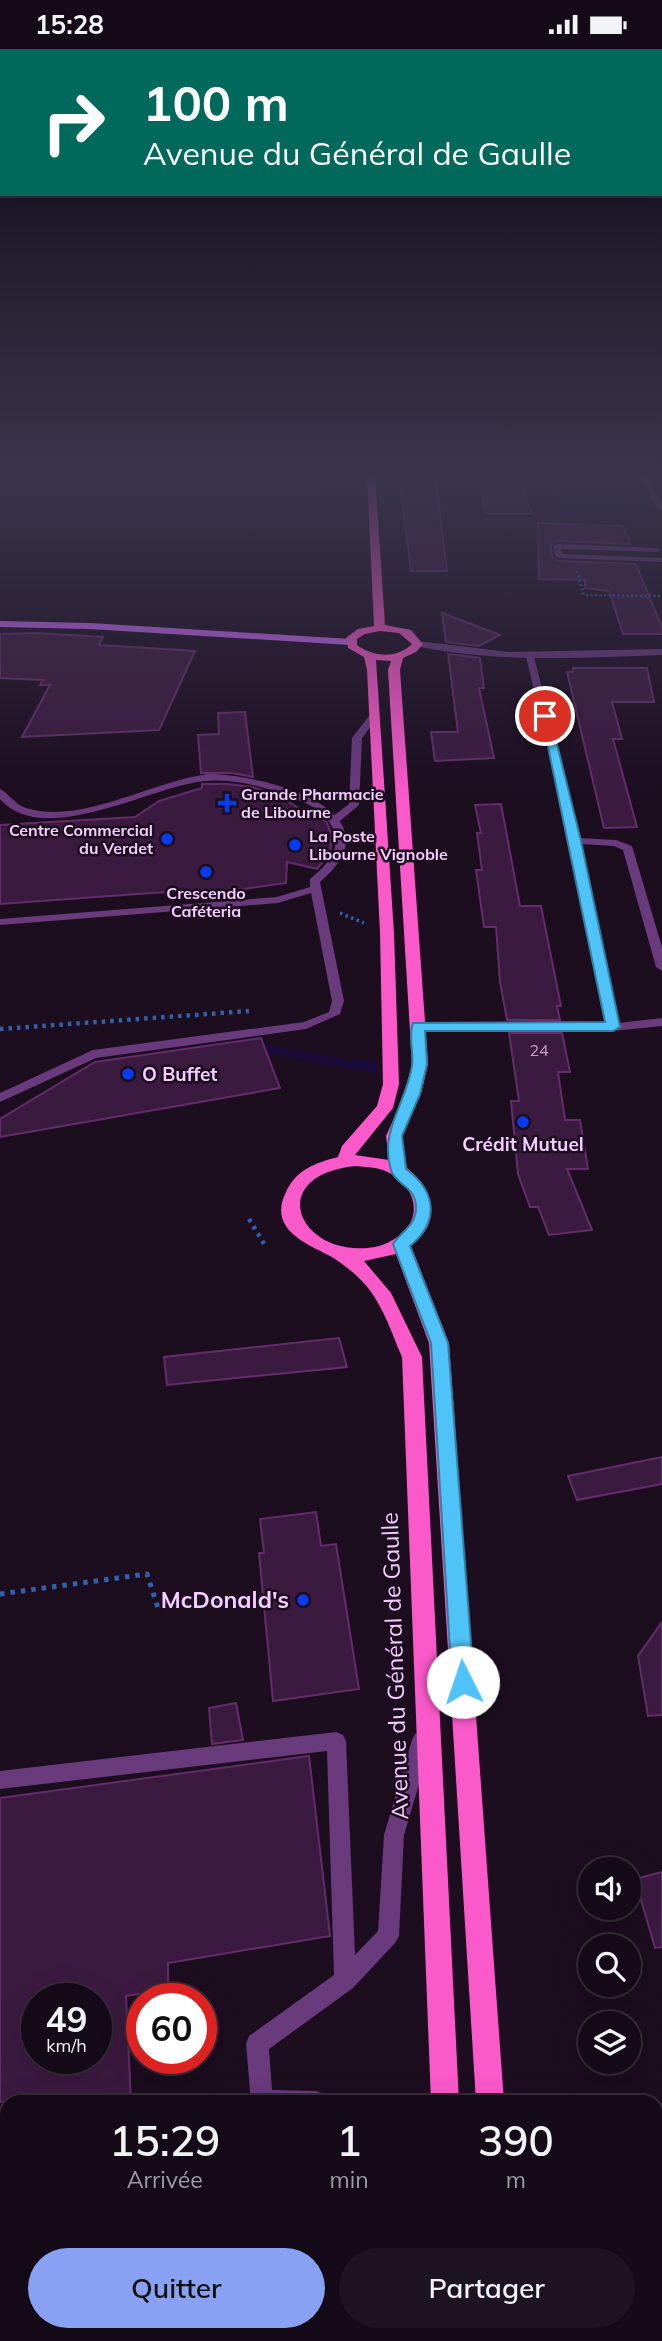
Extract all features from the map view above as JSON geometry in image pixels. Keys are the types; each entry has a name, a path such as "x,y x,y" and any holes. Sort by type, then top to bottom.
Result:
{"main road":[{"path":"377,582 380,628"},
{"path":"0,624 90,626 350,642"},
{"path":"380,628 407,632 414,636 418,644 412,651 397,656 369,656 355,650 350,642 351,638 362,631 380,628"},
{"path":"345,1161 348,1150 385,1108 391,1084 387,933 373,670 369,656"},
{"path":"397,656 394,670 420,1064 412,1094 394,1136 399,1171 412,1181 421,1193 425,1207 422,1221 414,1233 401,1244 439,1343 490,2095"},
{"name":"Avenue du Général de Gaulle","path":"399,1171 382,1164 345,1161 327,1165 300,1182 290,1209 294,1223 304,1236 320,1247 361,1255 383,1252 401,1244"},
{"name":"Avenue du Général de Gaulle","path":"340,1253 373,1281 412,1357 445,2095"}],"street":[{"path":"418,644 470,653 530,657 662,652"},
{"path":"530,657 575,841 613,1027"},
{"path":"335,819 354,805 356,738 375,714"},
{"path":"0,792 14,807 33,814 102,808 157,788 197,779 232,779 276,786 321,806 335,819 343,842 332,866 314,881 338,1001 334,1014 306,1025 93,1054 0,1098"},
{"path":"575,841 616,843 628,848 662,967"},
{"path":"0,922 226,905 278,899 314,889"},
{"path":"418,1026 613,1027 662,1022"},
{"path":"261,2095 257,2044 345,1980 388,1936 394,1835 427,1725"},
{"path":"0,1780 336,1741 345,1980"}],"path":[{"path":"581,582 584,595 662,596"},
{"path":"0,1029 257,1010"},
{"path":"249,1219 266,1247"},
{"path":"0,1594 147,1574 158,1608 243,1599"}],"shaded area":[{"path":"263,1044 352,1061 367,1059 378,1064 380,1074 266,1053"}],"building":[{"path":"585,582 643,582 662,627 662,634 623,634 609,591 585,588"},
{"path":"442,613 500,635 479,646 446,642"},
{"path":"0,634 103,637 99,645 195,651 159,730 22,737 50,685 40,685 43,680 0,678"},
{"path":"448,654 480,658 484,688 479,688 494,758 435,761 431,732 458,732"},
{"path":"573,668 647,668 654,702 612,702 622,739 613,739 637,827 604,828 567,672 573,672"},
{"path":"245,712 253,777 232,773 201,773 198,735 219,734 218,713"},
{"name":"Centre Commercial du Verdet","path":"202,784 252,787 279,796 310,815 318,813 327,823 332,836 330,853 317,869 287,862 286,883 230,891 194,890 0,904 0,825 135,817 159,801 202,788"},
{"path":"501,804 520,906 541,906 561,1006 557,1006 560,1020 507,1020 500,982 496,927 484,927 476,870 482,870 477,833 481,833 475,805"},
{"path":"509,1033 562,1033 570,1072 558,1072 565,1120 580,1120 588,1169 567,1169 592,1230 549,1235 538,1207 530,1207 518,1174 511,1101 519,1101"},
{"path":"261,1038 280,1088 0,1137 0,1119 95,1062"},
{"path":"339,1338 347,1367 167,1385 164,1357"},
{"path":"662,1457 662,1484 577,1500 568,1476"},
{"path":"316,1512 321,1546 336,1544 359,1689 273,1701 259,1553 264,1553 260,1519"},
{"path":"662,1622 662,1715 648,1716 638,1656"},
{"path":"236,1703 243,1740 212,1744 209,1708"},
{"path":"309,1756 330,1936 168,1963 168,1983 126,1983 126,2074 130,2074 131,2095 0,2095 0,1798"},
{"path":"662,1872 662,1947 655,1948 641,1900 641,1877"}],"place":[{"name":"Grande Pharmacie de Libourne","path":"227,803"},
{"name":"Centre Commercial du Verdet","path":"167,839"},
{"name":"La Poste Libourne Vignoble","path":"295,845"},
{"name":"Crescendo Caféteria","path":"206,872"},
{"name":"O Buffet","path":"128,1074"},
{"name":"Crédit Mutuel","path":"523,1122"},
{"name":"McDonald's","path":"303,1600"}],"route":[{"path":"463,1682 439,1343 401,1244 414,1233 422,1221 425,1207 421,1193 412,1181 399,1171 394,1136 412,1094 420,1064 418,1026 613,1027 575,841 545,716"}]}
